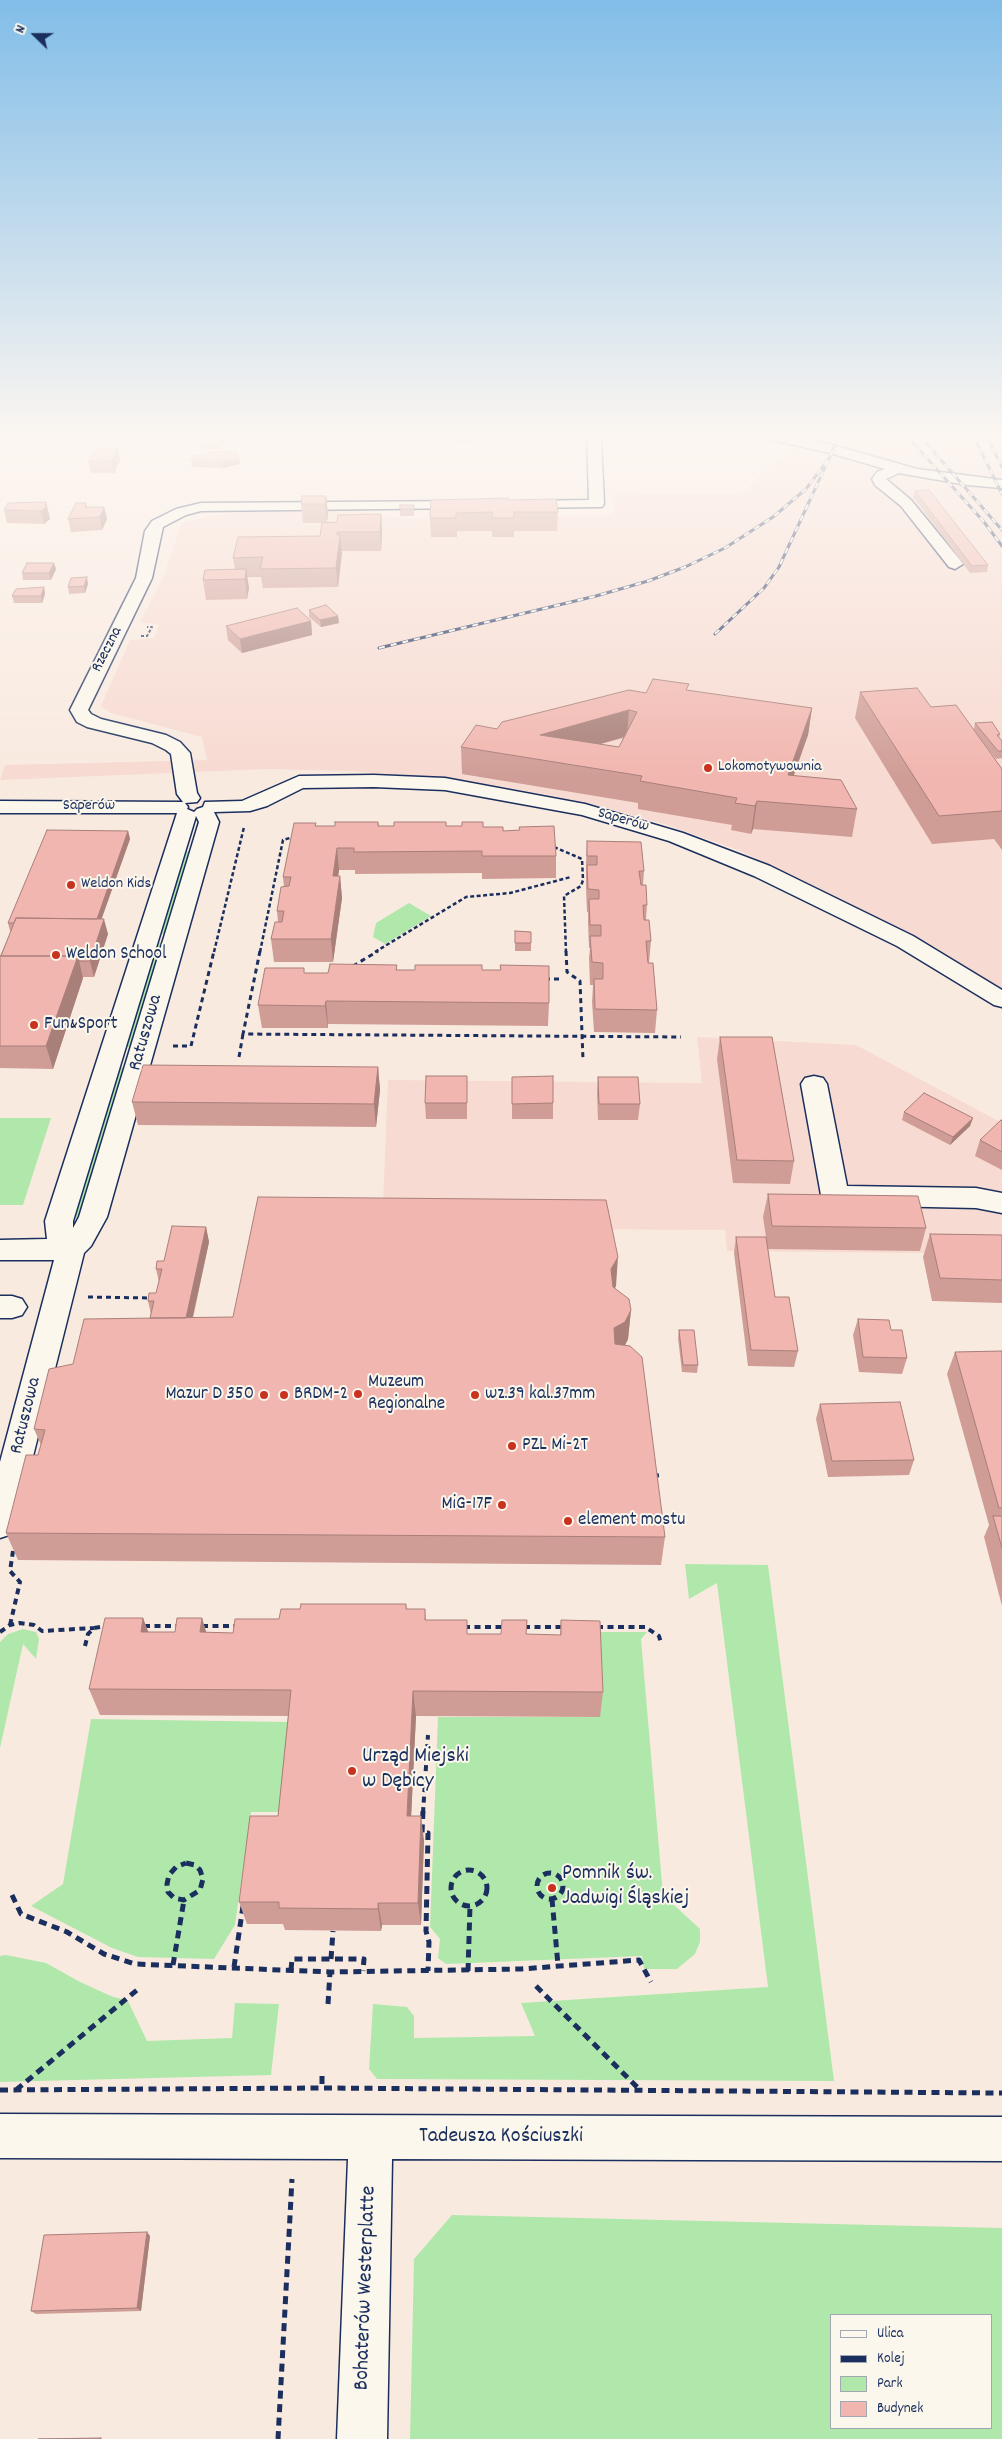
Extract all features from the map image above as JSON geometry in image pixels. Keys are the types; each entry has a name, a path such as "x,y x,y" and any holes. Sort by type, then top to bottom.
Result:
{"street":[{"name":"Rzeczna","path":"149,551 144,578 78,710 84,718 94,723 159,739 173,746 180,753 186,794 194,808"},
{"path":"944,551 955,564"},
{"name":"Saperów","path":"0,807 243,807 260,802 299,782 374,781 445,784 585,810 676,837 762,871 905,941 1002,1000"},
{"name":"Ratuszowa","path":"0,1524 71,1249 60,1238 59,1221 194,808"},
{"path":"814,1084 835,1195 976,1198 1002,1203"},
{"path":"0,1250 71,1249"},
{"name":"Tadeusza Kościuszki","path":"0,2136 1002,2139"},
{"name":"Bohaterów Westerplatte","path":"362,2439 372,2138"}],"path":[{"path":"135,636 148,636 152,627 143,626"},
{"path":"166,1046 191,1046 244,824"},
{"path":"239,1057 283,840 300,837"},
{"path":"551,846 560,848 582,859 584,880 581,886 564,896 567,972 580,981 583,1060"},
{"path":"352,966 466,898 510,893 571,877"},
{"path":"540,979 560,979"},
{"path":"243,1034 681,1037"},
{"path":"82,1297 150,1298"},
{"path":"649,1476 662,1475"},
{"path":"0,1632 10,1625 20,1623 34,1625 42,1631 112,1626"},
{"path":"141,1626 181,1626"},
{"path":"200,1626 240,1626"},
{"path":"457,1627 566,1627"},
{"path":"595,1627 645,1627 659,1636 661,1643"},
{"path":"85,1646 88,1634 94,1628"},
{"path":"428,1735 422,1833 428,1833 426,1931 429,1942 428,1971"},
{"path":"186,1863 195,1865 200,1870 203,1879 200,1890 184,1900 174,1898 168,1892 167,1884 169,1875 176,1867 186,1863"},
{"path":"467,1870 476,1871 482,1876 486,1886 485,1896 479,1903 470,1906 460,1904 454,1899 451,1890 452,1880 458,1874 467,1870"},
{"path":"544,1874 558,1875 563,1886 562,1893 552,1899 545,1898 539,1892 537,1885 544,1874"},
{"path":"12,1895 21,1914 67,1932 104,1954 135,1964 330,1972 468,1971 639,1960 651,1982"},
{"path":"552,1899 558,1965"},
{"path":"173,1965 184,1900"},
{"path":"234,1967 244,1900"},
{"path":"468,1971 470,1906"},
{"path":"331,1959 333,1931"},
{"path":"291,1970 292,1958 364,1959 363,1971"},
{"path":"328,2004 330,1972"},
{"path":"536,1986 640,2089"},
{"path":"16,2090 137,1990"},
{"path":"322,2076 322,2088"},
{"path":"0,2090 322,2088 1002,2093"},
{"path":"278,2439 292,2179"}],"shaded area":[{"path":"172,551 1002,551 1002,989 930,944 799,878 738,850 667,825 589,803 500,786 419,776 350,771 267,769 0,780 5,765 207,760 202,737 111,713 101,706 130,640 154,638 159,625 140,622 162,580"},
{"path":"697,1037 856,1045 1002,1123 1002,1254 727,1251 725,1230 382,1228 388,1080 702,1083"}],"green space":[{"path":"184,851 191,851 169,934 156,934"},
{"path":"409,903 431,916 385,944 373,937 376,923"},
{"path":"153,942 166,943 135,1048 121,1046"},
{"path":"125,1067 80,1218 73,1218 117,1068"},
{"path":"0,1118 51,1118 23,1205 0,1205"},
{"path":"685,1564 768,1565 834,2081 377,2079 369,2069 373,2004 407,2007 414,2016 414,2038 535,2036 521,2003 768,1987 717,1583 689,1599"},
{"path":"23,1629 36,1632 39,1639 36,1659 23,1644 0,1748 0,1642 8,1634"},
{"path":"597,1632 647,1632 641,1639 663,1895 700,1929 700,1942 695,1954 677,1969 644,1969 642,1956 446,1964 438,1958 440,1939 430,1927 438,1717 600,1717"},
{"path":"91,1719 290,1722 279,1812 251,1812 235,1925 214,1959 138,1957 112,1948 31,1906 63,1884"},
{"path":"6,1955 46,1963 80,1982 111,1996 128,2001 147,2041 232,2038 235,2003 279,2004 271,2075 0,2082 0,1956"},
{"path":"452,2215 1002,2228 1002,2439 410,2439 414,2259"}],"building":[{"path":"235,551 338,551 336,568 260,569 263,557 233,558"},
{"path":"960,551 977,551 988,565 972,566"},
{"path":"27,563 54,563 49,573 22,573"},
{"path":"246,569 245,579 203,580 205,570"},
{"path":"87,577 84,586 68,587 71,578"},
{"path":"44,587 41,596 12,596 16,589"},
{"path":"326,605 338,616 320,620 309,610"},
{"path":"297,608 311,621 240,639 226,626"},
{"path":"653,679 689,684 686,690 812,708 788,775 841,780 857,809 757,801 755,806 735,803 737,798 640,781 642,776 461,747 476,725 497,729 502,722 629,690 646,693","holes":["629,710 637,712 619,747 540,735"]},
{"path":"917,688 931,707 956,705 1002,769 1002,811 939,816 860,692"},
{"path":"992,722 1000,734 997,735 1002,741 1002,751 998,751 975,723"},
{"path":"335,822 378,822 378,826 394,826 394,822 446,822 446,826 462,826 462,822 483,822 483,827 503,827 503,831 520,830 519,827 554,826 556,856 482,856 482,851 354,852 354,848 337,848 333,876 340,876 331,939 271,939 275,922 282,922 284,911 277,911 281,887 289,886 291,877 283,877 294,823 316,823 315,826 335,826"},
{"name":"Weldon Kids","path":"47,830 128,831 97,919 16,918 14,923 8,923"},
{"path":"587,841 641,842 644,871 639,871 641,885 646,885 647,905 643,905 644,920 649,920 651,941 646,941 648,963 653,963 657,1010 595,1009 594,979 603,979 603,963 592,962 590,936 601,936 601,925 590,925 589,899 599,899 599,890 588,889 587,865 597,865 597,856 587,856"},
{"path":"16,918 104,919 90,961 79,961 78,956 1,956"},
{"path":"515,931 531,932 531,943 515,943"},
{"name":"Fun&Sport","path":"0,956 78,956 46,1046 0,1046"},
{"path":"330,964 397,965 396,970 415,970 415,965 482,965 482,970 501,970 500,965 549,966 549,1003 326,1001 325,1006 258,1005 265,968 304,968 304,973 328,973"},
{"path":"720,1037 772,1037 794,1161 737,1160"},
{"path":"143,1065 378,1067 374,1104 132,1102"},
{"path":"426,1076 467,1076 467,1103 425,1103"},
{"path":"553,1076 553,1103 512,1104 512,1077"},
{"path":"598,1077 638,1077 640,1104 599,1104"},
{"path":"924,1093 973,1118 953,1137 904,1112"},
{"path":"1002,1121 1002,1152 980,1140"},
{"path":"768,1194 918,1196 926,1228 772,1226"},
{"name":"Muzeum Regionalne","path":"258,1197 606,1200 618,1257 611,1269 613,1287 629,1299 631,1310 625,1322 614,1328 615,1344 630,1346 642,1357 665,1537 6,1533 26,1455 38,1455 45,1430 34,1429 49,1369 73,1364 84,1319 233,1317"},
{"path":"172,1226 206,1227 186,1318 150,1318 154,1301 148,1301 149,1293 156,1293 162,1269 156,1269 157,1261 164,1261"},
{"path":"930,1234 1002,1235 1002,1280 940,1278"},
{"path":"736,1237 766,1237 775,1297 789,1297 798,1351 751,1350"},
{"path":"858,1319 889,1320 891,1330 902,1330 907,1358 863,1357"},
{"path":"679,1330 694,1330 698,1365 683,1365"},
{"path":"1002,1351 1002,1508 999,1508 955,1352"},
{"path":"900,1402 914,1460 832,1461 820,1404"},
{"path":"993,1516 1002,1516 1002,1548"},
{"name":"Urząd Miejski w Dębicy","path":"301,1604 406,1604 406,1609 425,1609 425,1620 467,1620 467,1634 501,1634 502,1620 527,1620 526,1634 561,1635 561,1620 600,1621 603,1692 413,1691 407,1816 421,1816 418,1903 378,1903 378,1909 279,1908 279,1902 239,1902 250,1816 278,1816 291,1690 89,1689 105,1618 143,1618 141,1632 175,1632 177,1618 202,1618 200,1632 233,1633 235,1619 279,1619 281,1609 300,1609"},
{"path":"147,2232 137,2308 31,2311 44,2235"},
{"path":"101,2438 101,2439 38,2439"}],"railway":[{"path":"379,648 596,596 648,581 685,567 719,551"},
{"path":"715,634 764,588 779,567 786,551"}],"place":[{"name":"Lokomotywownia","path":"708,768"},
{"name":"Weldon Kids","path":"71,885"},
{"name":"Weldon School","path":"56,955"},
{"name":"Fun&Sport","path":"34,1025"},
{"name":"Muzeum Regionalne","path":"358,1394"},
{"name":"Mazur D 350","path":"264,1395"},
{"name":"BRDM-2","path":"284,1395"},
{"name":"wz.39 kal.37mm","path":"475,1395"},
{"name":"PZL Mi-2T","path":"512,1446"},
{"name":"MiG-17F","path":"502,1505"},
{"name":"element mostu","path":"568,1521"},
{"name":"Urząd Miejski w Dębicy","path":"352,1771"},
{"name":"Pomnik św. Jadwigi Śląskiej","path":"552,1888"}]}
